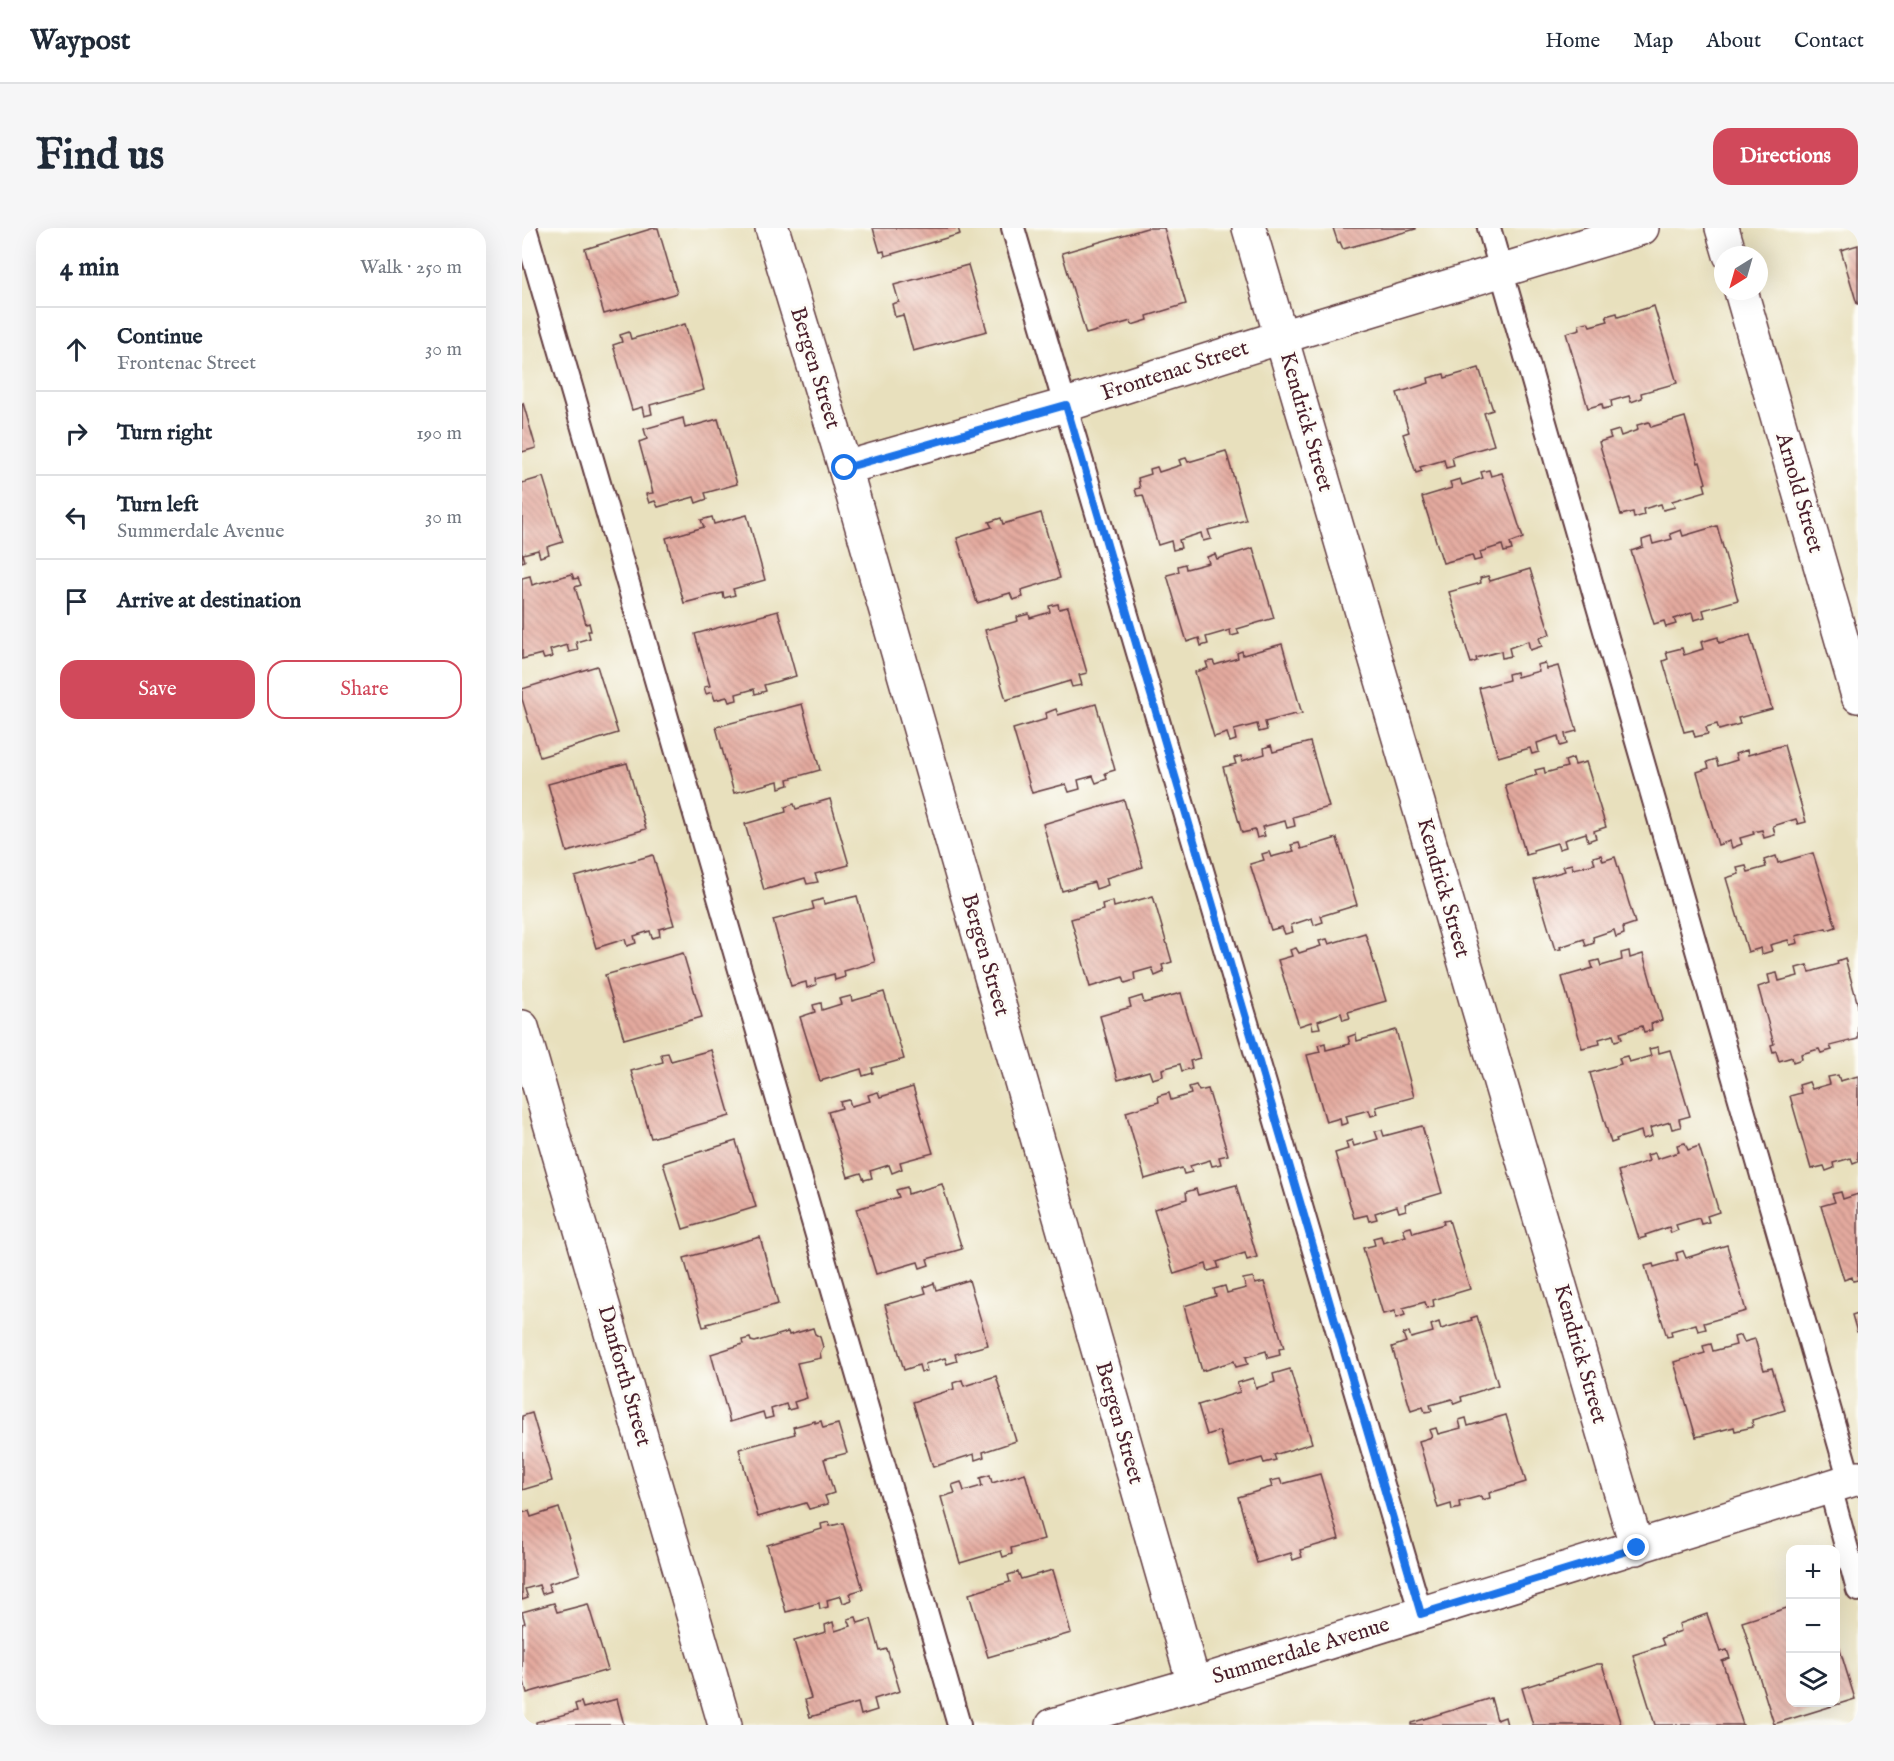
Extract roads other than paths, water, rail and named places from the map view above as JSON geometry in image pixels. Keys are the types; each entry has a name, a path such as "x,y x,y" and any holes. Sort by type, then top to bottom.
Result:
{"street":[{"name":"Bergen Street","path":"772,228 845,468 1194,1684"},
{"name":"Kendrick Street","path":"1249,228 1637,1548"},
{"name":"Frontenac Street","path":"845,468 1066,405 1501,269 1642,228"},
{"path":"1722,228 1727,246"},
{"name":"Arnold Street","path":"1744,300 1858,696"},
{"name":"Danforth Street","path":"522,1028 725,1725"},
{"name":"Summerdale Avenue","path":"1053,1725 1194,1684 1846,1482"}],"lane":[{"path":"525,228 959,1725"},
{"path":"1013,228 1421,1614"},
{"path":"1489,228 1846,1482 1858,1590"}]}
